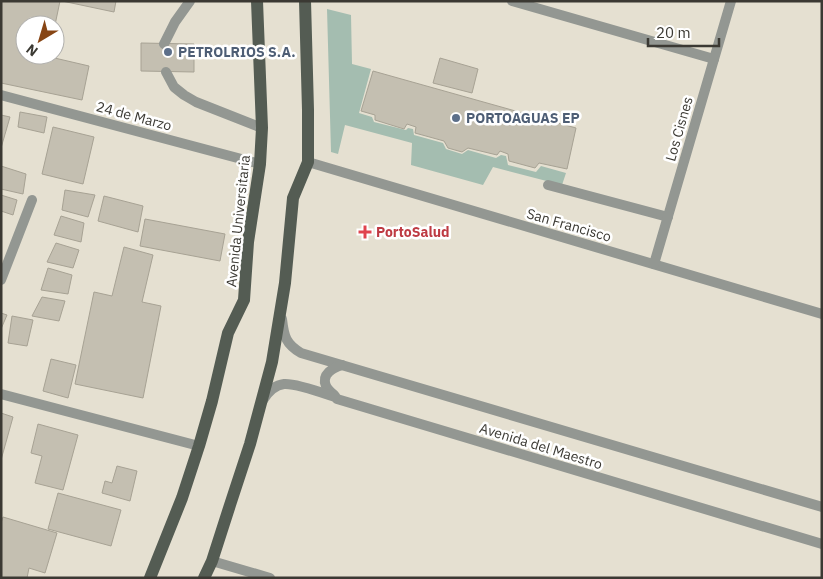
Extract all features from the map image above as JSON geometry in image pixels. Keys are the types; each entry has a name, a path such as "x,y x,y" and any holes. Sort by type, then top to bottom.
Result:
{"main road":[{"name":"Avenida Universitaria","path":"150,578 182,498 200,446 228,332 244,300 248,242 260,164 262,128 257,1"},
{"path":"204,578 212,561 250,444 272,362 285,283 293,198 308,162 304,1"}],"street":[{"path":"164,44 174,22 190,1"},
{"path":"512,1 714,59"},
{"name":"Los Cisnes","path":"654,264 731,1"},
{"path":"166,72 174,87 184,95 196,102 262,128"},
{"name":"24 de Marzo","path":"1,95 260,164"},
{"name":"San Francisco","path":"308,162 822,314"},
{"path":"548,185 668,217"},
{"path":"1,280 32,200"},
{"name":"Avenida del Maestro","path":"281,313 286,340 301,353 822,507"},
{"path":"337,399 326,385 326,377 330,370 342,366"},
{"name":"Avenida del Maestro","path":"260,404 269,391 277,386 285,384 296,386 328,394 337,399 822,544"},
{"path":"1,394 200,446"},
{"path":"212,561 270,578"}],"green space":[{"path":"327,9 351,15 352,64 371,69 359,113 372,117 374,122 406,130 408,128 413,129 414,135 443,143 446,149 462,154 468,150 496,158 501,155 506,156 508,165 536,172 541,166 566,173 562,185 493,167 483,185 411,165 412,143 345,125 338,154 331,152"}],"building":[{"path":"1,1 60,1 57,15 15,15 15,65 65,65 65,60 89,66 82,100 1,83"},
{"path":"62,1 116,1 114,12"},
{"path":"141,43 194,44 194,72 141,71"},
{"path":"440,58 478,69 472,93 433,83"},
{"name":"PORTOAGUAS EP","path":"373,71 576,128 567,169 539,163 535,168 509,161 508,154 500,151 497,155 468,148 462,152 448,148 444,141 415,133 416,127 407,124 404,129 375,120 375,115 361,111"},
{"path":"20,112 47,117 44,133 18,127"},
{"path":"1,115 10,117 1,148"},
{"path":"53,127 94,137 83,184 42,174"},
{"path":"1,166 26,174 23,194 1,189"},
{"path":"65,190 95,195 88,217 62,210"},
{"path":"1,195 17,200 13,215 1,211"},
{"path":"104,196 143,206 138,232 98,221"},
{"path":"61,216 84,223 81,242 54,235"},
{"path":"145,219 225,234 220,261 140,246"},
{"path":"56,243 79,250 73,268 47,262"},
{"path":"124,247 153,255 142,302 161,306 143,398 75,384 94,292 112,296"},
{"path":"48,268 72,275 68,294 41,290"},
{"path":"42,297 65,301 59,321 32,316"},
{"path":"1,313 7,315 1,329"},
{"path":"12,316 33,320 27,346 8,343"},
{"path":"51,359 76,365 68,398 43,391"},
{"path":"1,413 13,417 1,460"},
{"path":"38,424 78,435 63,490 35,483 42,456 31,453"},
{"path":"117,466 137,471 130,501 102,493 105,481 112,483"},
{"path":"58,493 121,510 111,546 48,529"},
{"path":"3,517 57,533 45,573 29,568 27,578 1,578 1,523"}],"place":[{"name":"PETROLRIOS S.A.","path":"168,52"},
{"name":"PORTOAGUAS EP","path":"456,118"},
{"name":"PortoSalud","path":"365,232"}]}
